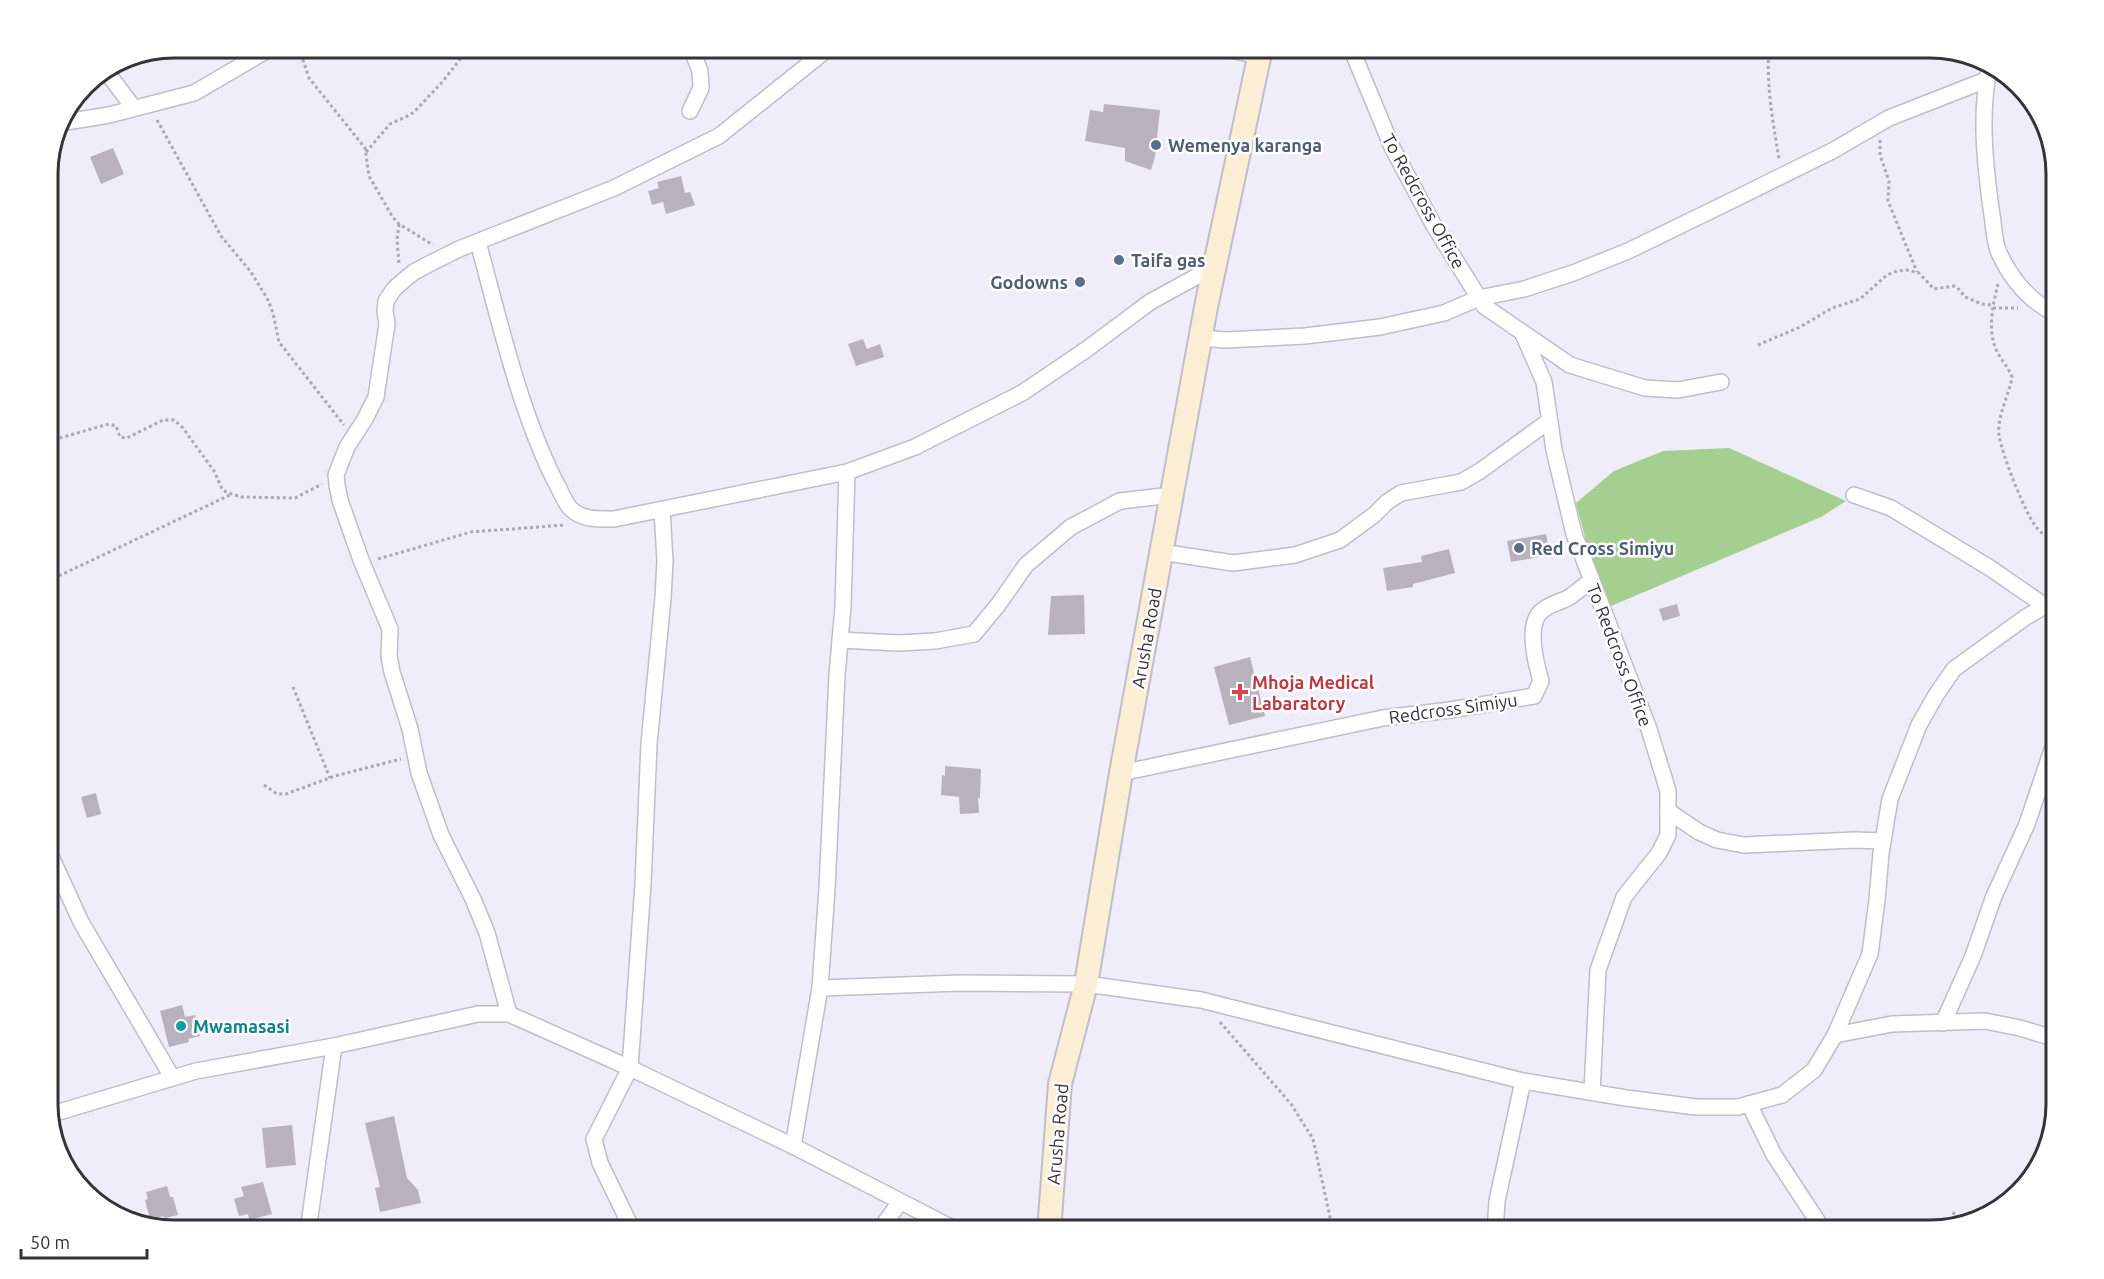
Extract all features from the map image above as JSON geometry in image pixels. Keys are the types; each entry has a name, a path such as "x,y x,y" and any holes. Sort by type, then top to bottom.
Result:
{"main road":[{"name":"Arusha Road","path":"1050,1220 1060,1084 1086,984 1121,772 1200,338 1259,58"}],"street":[{"path":"71,121 109,115 194,93 254,58"},
{"path":"690,111 701,88 700,71 695,58"},
{"path":"509,1014 487,933 473,899 441,836 424,790 414,756 410,729 392,672 389,656 390,629 361,560 340,500 336,475 347,447 373,404 379,383 387,324 386,301 414,272 453,252 614,188 719,136 816,58"},
{"name":"To Redcross Office","path":"1355,58 1392,147 1433,224 1484,306 1570,365 1645,388 1678,390 1721,382"},
{"path":"1987,74 1986,175 1999,254 2024,290 2045,309"},
{"path":"111,78 134,107"},
{"path":"1200,338 1226,340 1305,336 1380,327 1444,313 1479,298 1524,288 1573,273 1628,251 1834,150 1884,121 1986,80"},
{"path":"478,242 514,369 548,465 570,508 580,515 594,519 614,519 847,472 915,447 1022,393 1087,349 1150,302 1214,267"},
{"name":"To Redcross Office","path":"1523,334 1544,382 1549,421 1574,534 1649,729 1668,791 1668,835 1659,853 1624,897 1598,969 1592,1092"},
{"path":"1161,552 1233,563 1295,555 1340,540 1401,493 1461,482 1549,421"},
{"path":"794,1146 820,988 846,539 847,472"},
{"path":"840,640 898,643 935,641 974,634 1026,565 1071,527 1120,501 1172,495"},
{"path":"1854,495 1891,508 2045,603"},
{"path":"628,1220 600,1163 594,1139 630,1068 643,884 648,767 663,598 665,561 662,510"},
{"name":"Redcross Simiyu","path":"1121,772 1383,718 1534,696 1541,681 1535,659 1533,623 1542,610 1568,598 1591,581"},
{"path":"820,988 960,983 1086,984 1201,1000 1523,1081 1696,1107 1738,1107 1782,1095 1814,1070 1835,1035 1870,954 1890,799 1919,725 1954,669 2004,631 2045,609"},
{"path":"1942,1023 1973,956 1994,896 2027,824 2046,769"},
{"path":"1668,811 1699,832 1717,840 1744,845 1855,840 1883,841"},
{"path":"59,874 81,922 172,1077"},
{"path":"59,1112 196,1071 334,1046 478,1014 509,1014 630,1068 794,1146 936,1220"},
{"path":"1835,1035 1892,1024 1985,1021 2020,1028 2046,1037"},
{"path":"310,1220 334,1046"},
{"path":"1496,1220 1497,1201 1523,1081"},
{"path":"1749,1104 1774,1155 1817,1220"},
{"path":"887,1220 900,1202"}],"path":[{"path":"302,58 309,78 359,139 366,152 367,168 374,187 399,225 434,246 453,252"},
{"path":"366,152 390,124 410,115 417,109 461,58"},
{"path":"1768,58 1771,111 1782,175"},
{"path":"149,104 164,136 221,236 251,272 268,300 279,342 337,417 354,435"},
{"path":"1884,121 1878,149 1889,174 1888,201 1917,273"},
{"path":"399,225 397,240 402,282"},
{"path":"2005,262 1994,305 1992,333 1995,347 2012,377 2001,416 1999,434 2006,462 2035,526 2045,537"},
{"path":"1758,345 1800,327 1832,308 1860,299 1887,275 1897,271 1907,270 1917,273 1935,289 1957,287 1965,297 1982,304 1994,305"},
{"path":"59,438 109,424 116,426 120,437 127,438 163,420 174,420 183,428 214,471 222,489 241,497 295,498 336,475"},
{"path":"59,575 232,494"},
{"path":"361,560 378,559 471,532 567,525 594,519"},
{"path":"293,687 330,778"},
{"path":"264,785 277,794 286,794 330,778 414,756"},
{"path":"1201,1000 1291,1104 1313,1140 1331,1220"},
{"path":"1952,1218 1955,1210"}],"green space":[{"path":"1729,448 1846,501 1821,517 1604,609 1576,503 1614,471 1663,451"}],"building":[{"path":"1104,104 1160,110 1155,157 1151,170 1125,161 1125,148 1085,141 1090,110 1103,112"},
{"path":"113,148 124,174 101,184 90,157"},
{"path":"681,176 685,193 690,192 695,205 666,214 663,202 652,205 648,191 659,188 657,182"},
{"path":"863,339 867,349 880,344 884,357 856,366 848,344"},
{"name":"Red Cross Simiyu","path":"1546,534 1550,555 1511,562 1507,541"},
{"path":"1449,549 1455,573 1413,584 1413,587 1387,591 1383,568 1422,562 1421,556"},
{"path":"1084,595 1085,634 1048,635 1051,596"},
{"path":"1677,604 1680,616 1663,621 1659,609"},
{"name":"Mhoja Medical Labaratory","path":"1250,657 1265,716 1229,725 1214,667"},
{"path":"945,766 981,769 979,813 960,814 959,797 941,795"},
{"path":"96,793 101,814 87,818 81,797"},
{"name":"Mwamasasi","path":"182,1005 185,1017 195,1015 200,1036 188,1039 189,1042 169,1047 160,1011"},
{"path":"394,1116 407,1178 418,1190 421,1203 380,1212 375,1188 380,1187 365,1123"},
{"path":"292,1125 296,1165 266,1168 262,1128"},
{"path":"263,1182 272,1214 249,1220 248,1214 239,1216 234,1199 244,1196 241,1187"},
{"path":"167,1186 178,1215 150,1218 145,1200 148,1199 146,1192"}],"place":[{"name":"Wemenya karanga","path":"1156,145"},
{"name":"Taifa gas","path":"1119,260"},
{"name":"Godowns","path":"1080,282"},
{"name":"Red Cross Simiyu","path":"1519,548"},
{"name":"Mhoja Medical Labaratory","path":"1240,692"},
{"name":"Mwamasasi","path":"181,1026"}]}
